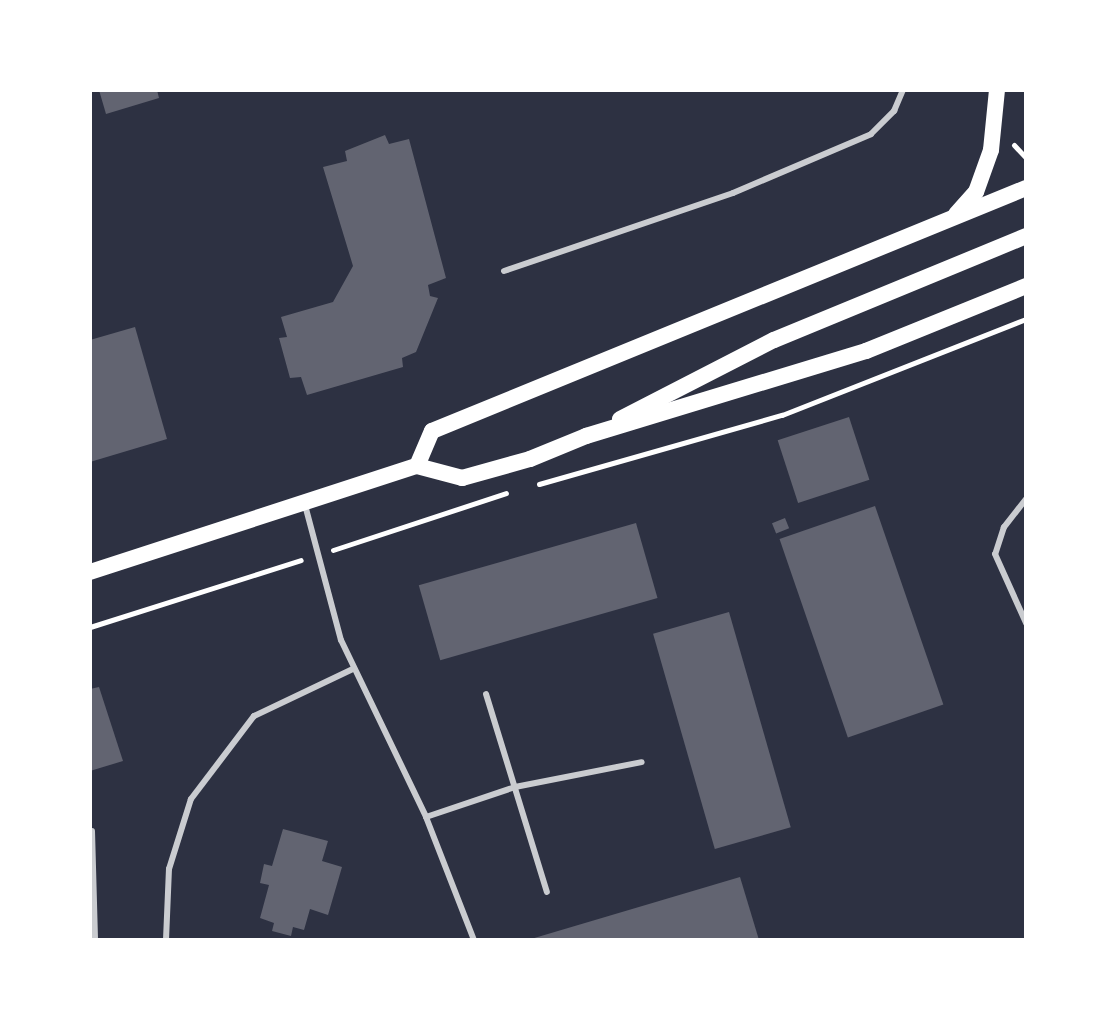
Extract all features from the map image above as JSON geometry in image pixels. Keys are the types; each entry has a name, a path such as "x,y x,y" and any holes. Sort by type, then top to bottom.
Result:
{"main road":[{"path":"952,218 976,192 991,150 997,90"},
{"path":"417,466 432,431 1026,188"},
{"path":"586,436 774,340 1026,236"},
{"path":"90,572 417,466 462,478 586,436 807,372 1026,286"}],"lane":[{"path":"504,271 733,193 871,134 894,111 903,90"},
{"path":"1026,499 1004,527 995,554 1026,623"},
{"path":"304,502 353,669 426,817 474,940"},
{"path":"166,940 169,869 191,799 254,716 353,669"},
{"path":"486,694 547,892"},
{"path":"426,817 515,787 642,762"},
{"path":"92,831 95,940"}],"path":[{"path":"1009,143 1020,147 1026,158"},
{"path":"529,486 782,415 1026,319"},
{"path":"90,627 517,490"}],"building":[{"path":"99,90 157,90 159,98 106,114"},
{"path":"385,135 389,144 409,139 446,278 428,285 430,296 438,298 416,352 402,358 403,367 307,395 301,377 290,378 279,338 287,337 281,317 333,302 353,266 323,167 347,161 345,151"},
{"path":"135,327 167,439 90,462 90,340"},
{"path":"849,417 869,480 798,503 778,440"},
{"path":"875,506 943,705 848,737 780,539"},
{"path":"785,518 789,528 776,533 772,523"},
{"path":"636,523 657,598 440,660 419,585"},
{"path":"729,612 791,827 715,849 653,634"},
{"path":"99,687 123,761 90,771 90,689"},
{"path":"283,829 328,841 322,861 342,867 328,915 310,909 304,930 293,927 291,936 272,931 274,923 260,918 269,885 260,883 264,864 272,866"},
{"path":"740,877 759,940 531,940 531,939"}]}
